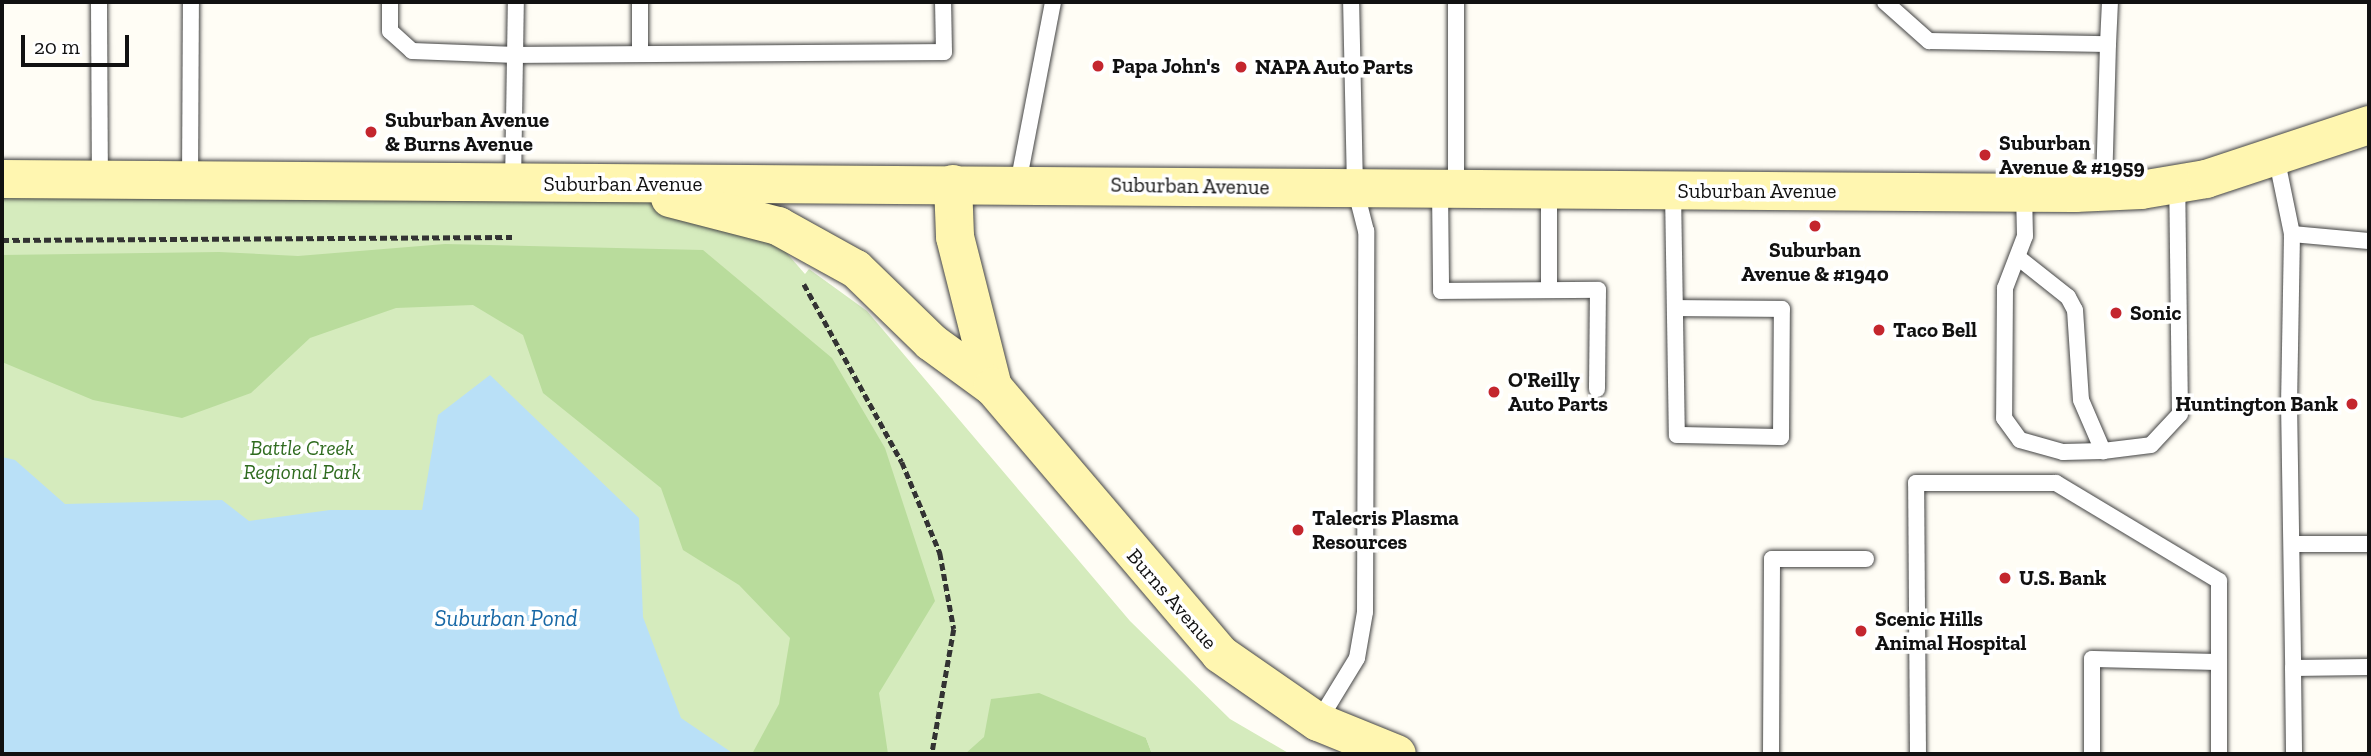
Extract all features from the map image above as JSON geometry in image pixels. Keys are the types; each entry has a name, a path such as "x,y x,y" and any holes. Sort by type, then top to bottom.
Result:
{"street":[{"name":"Suburban Avenue","path":"2,179 617,185 1018,184 2104,191 2177,184 2276,156 2369,125"},
{"name":"Burns Avenue","path":"953,184 955,237 993,387"},
{"name":"Burns Avenue","path":"617,185 778,226 820,246 856,269 931,342 993,387 1220,654 1318,722 1397,754"}],"lane":[{"path":"99,2 100,179"},
{"path":"190,180 191,2"},
{"path":"390,2 390,32 412,51 516,55 944,52 943,2"},
{"path":"513,184 516,2"},
{"path":"640,2 640,54"},
{"path":"1018,184 1053,2"},
{"path":"1318,722 1357,658 1365,612 1366,231 1355,188 1351,2"},
{"path":"1456,2 1441,292 1598,290 1597,389"},
{"path":"1885,2 1929,41 2108,44"},
{"path":"2104,191 2110,2"},
{"path":"2276,156 2292,234 2289,402 2294,754"},
{"path":"2024,192 2020,259 2005,288 2004,418 2020,440 2063,452 2103,451 2151,445 2180,414 2177,184"},
{"path":"1549,188 1549,290"},
{"path":"1673,190 1677,435 1781,437 1782,309 1677,308"},
{"path":"2292,234 2369,241"},
{"path":"2020,259 2068,297 2076,310 2081,400 2103,451"},
{"path":"1919,754 1916,483 2056,483 2219,581 2219,754"},
{"path":"2293,544 2369,544"},
{"path":"1771,754 1772,559 1866,559"},
{"path":"2092,754 2092,659 2219,663"},
{"path":"2293,668 2369,667"}],"path":[{"path":"2,240 382,242 512,237"},
{"path":"799,274 902,462 940,553 954,629 932,754"}],"green space":[{"name":"Battle Creek Regional Park","path":"2,163 715,171 805,274 809,269 867,311 1130,621 1230,719 1290,754 1152,754 1146,738 1063,754 2,754"},
{"path":"445,244 703,250 832,358 885,448 935,601 879,693 888,754 752,754 779,704 790,638 739,585 683,550 661,488 543,393 523,335 473,305 396,308 310,338 251,393 182,418 93,400 2,362 2,255 219,252 298,256"},
{"path":"1039,693 1146,738 1152,754 965,754 984,737 991,699"}],"water":[{"name":"Suburban Pond","path":"490,375 639,518 643,617 681,718 734,754 2,754 2,457 15,460 65,504 222,500 249,521 330,510 422,510 438,415"}],"place":[{"name":"Papa John's","path":"1098,66"},
{"name":"NAPA Auto Parts","path":"1241,67"},
{"name":"Suburban Avenue & Burns Avenue","path":"371,132"},
{"name":"Suburban Avenue & #1959","path":"1985,155"},
{"name":"Suburban Avenue & #1940","path":"1815,226"},
{"name":"Sonic","path":"2116,313"},
{"name":"Taco Bell","path":"1879,330"},
{"name":"O'Reilly Auto Parts","path":"1494,392"},
{"name":"Huntington Bank","path":"2352,404"},
{"name":"Talecris Plasma Resources","path":"1298,530"},
{"name":"U.S. Bank","path":"2005,578"},
{"name":"Scenic Hills Animal Hospital","path":"1861,631"}]}
